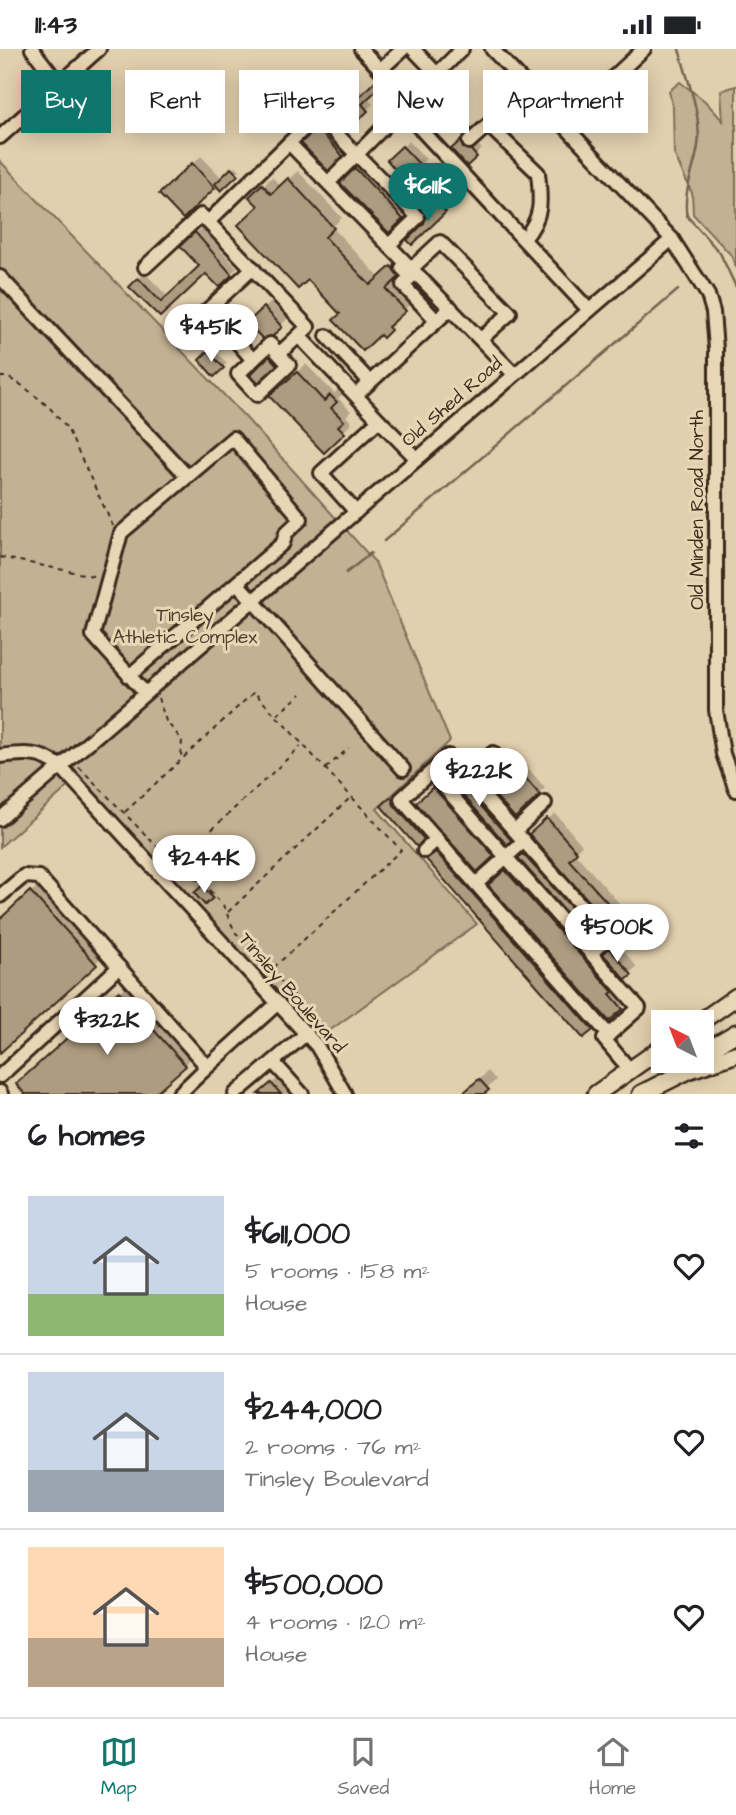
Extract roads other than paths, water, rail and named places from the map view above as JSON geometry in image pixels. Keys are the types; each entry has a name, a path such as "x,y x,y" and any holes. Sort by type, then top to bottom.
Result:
{"main road":[{"path":"714,1012 736,997"},
{"path":"714,1046 736,1033"},
{"path":"641,1094 689,1070 736,1053"},
{"path":"597,1094 651,1055"},
{"path":"627,1094 666,1073"}],"street":[{"path":"75,70 99,49"},
{"path":"361,49 381,69 403,49"},
{"path":"413,49 433,70"},
{"path":"441,70 462,49"},
{"path":"492,49 512,70"},
{"path":"621,70 644,49"},
{"path":"33,50 48,70"},
{"path":"0,137 21,118"},
{"path":"469,142 488,125 538,173 540,198 536,225 524,239"},
{"path":"208,222 299,133"},
{"path":"335,133 418,217 389,244"},
{"path":"329,182 378,133"},
{"path":"431,133 589,310"},
{"path":"572,133 672,239"},
{"path":"289,142 514,374"},
{"path":"145,267 201,215 308,327 279,353"},
{"name":"Old Shed Road","path":"0,819 672,239"},
{"name":"Old Minden Road North","path":"672,239 708,295 713,312 716,349 716,710 723,754 736,790"},
{"path":"412,268 440,242 510,313 481,339"},
{"path":"398,264 411,277 403,285 437,321"},
{"path":"188,328 253,268"},
{"path":"0,277 187,476"},
{"path":"356,395 451,308"},
{"path":"231,335 253,359"},
{"path":"299,336 417,459"},
{"path":"327,337 370,382"},
{"path":"270,344 279,353 289,365 257,395 238,374 270,344"},
{"path":"356,512 321,473 379,420"},
{"path":"129,676 283,543 286,533 301,519 233,438 121,533 93,635 129,676 149,690"},
{"path":"283,543 298,561"},
{"path":"237,583 403,769"},
{"path":"0,756 31,753 65,763"},
{"path":"467,777 493,753"},
{"path":"591,953 609,937 449,756 401,799 609,1035"},
{"name":"Tinsley Boulevard","path":"65,763 324,1054 345,1094"},
{"path":"431,772 639,1008 604,1039 630,1070"},
{"path":"476,884 506,857 545,803"},
{"path":"424,851 437,839"},
{"path":"0,896 24,876 39,877 203,1062 204,1070"},
{"path":"0,1076 119,967"},
{"path":"179,1094 278,1003"},
{"path":"235,1094 307,1034"},
{"path":"273,1062 302,1094"}],"waterway":[{"path":"679,49 693,97 699,134 686,198 687,216 720,253 736,287"},
{"path":"384,541 678,290"},
{"path":"346,573 371,553"}],"park label":[{"name":"Tinsley Athletic Complex","path":"185,626"}]}
